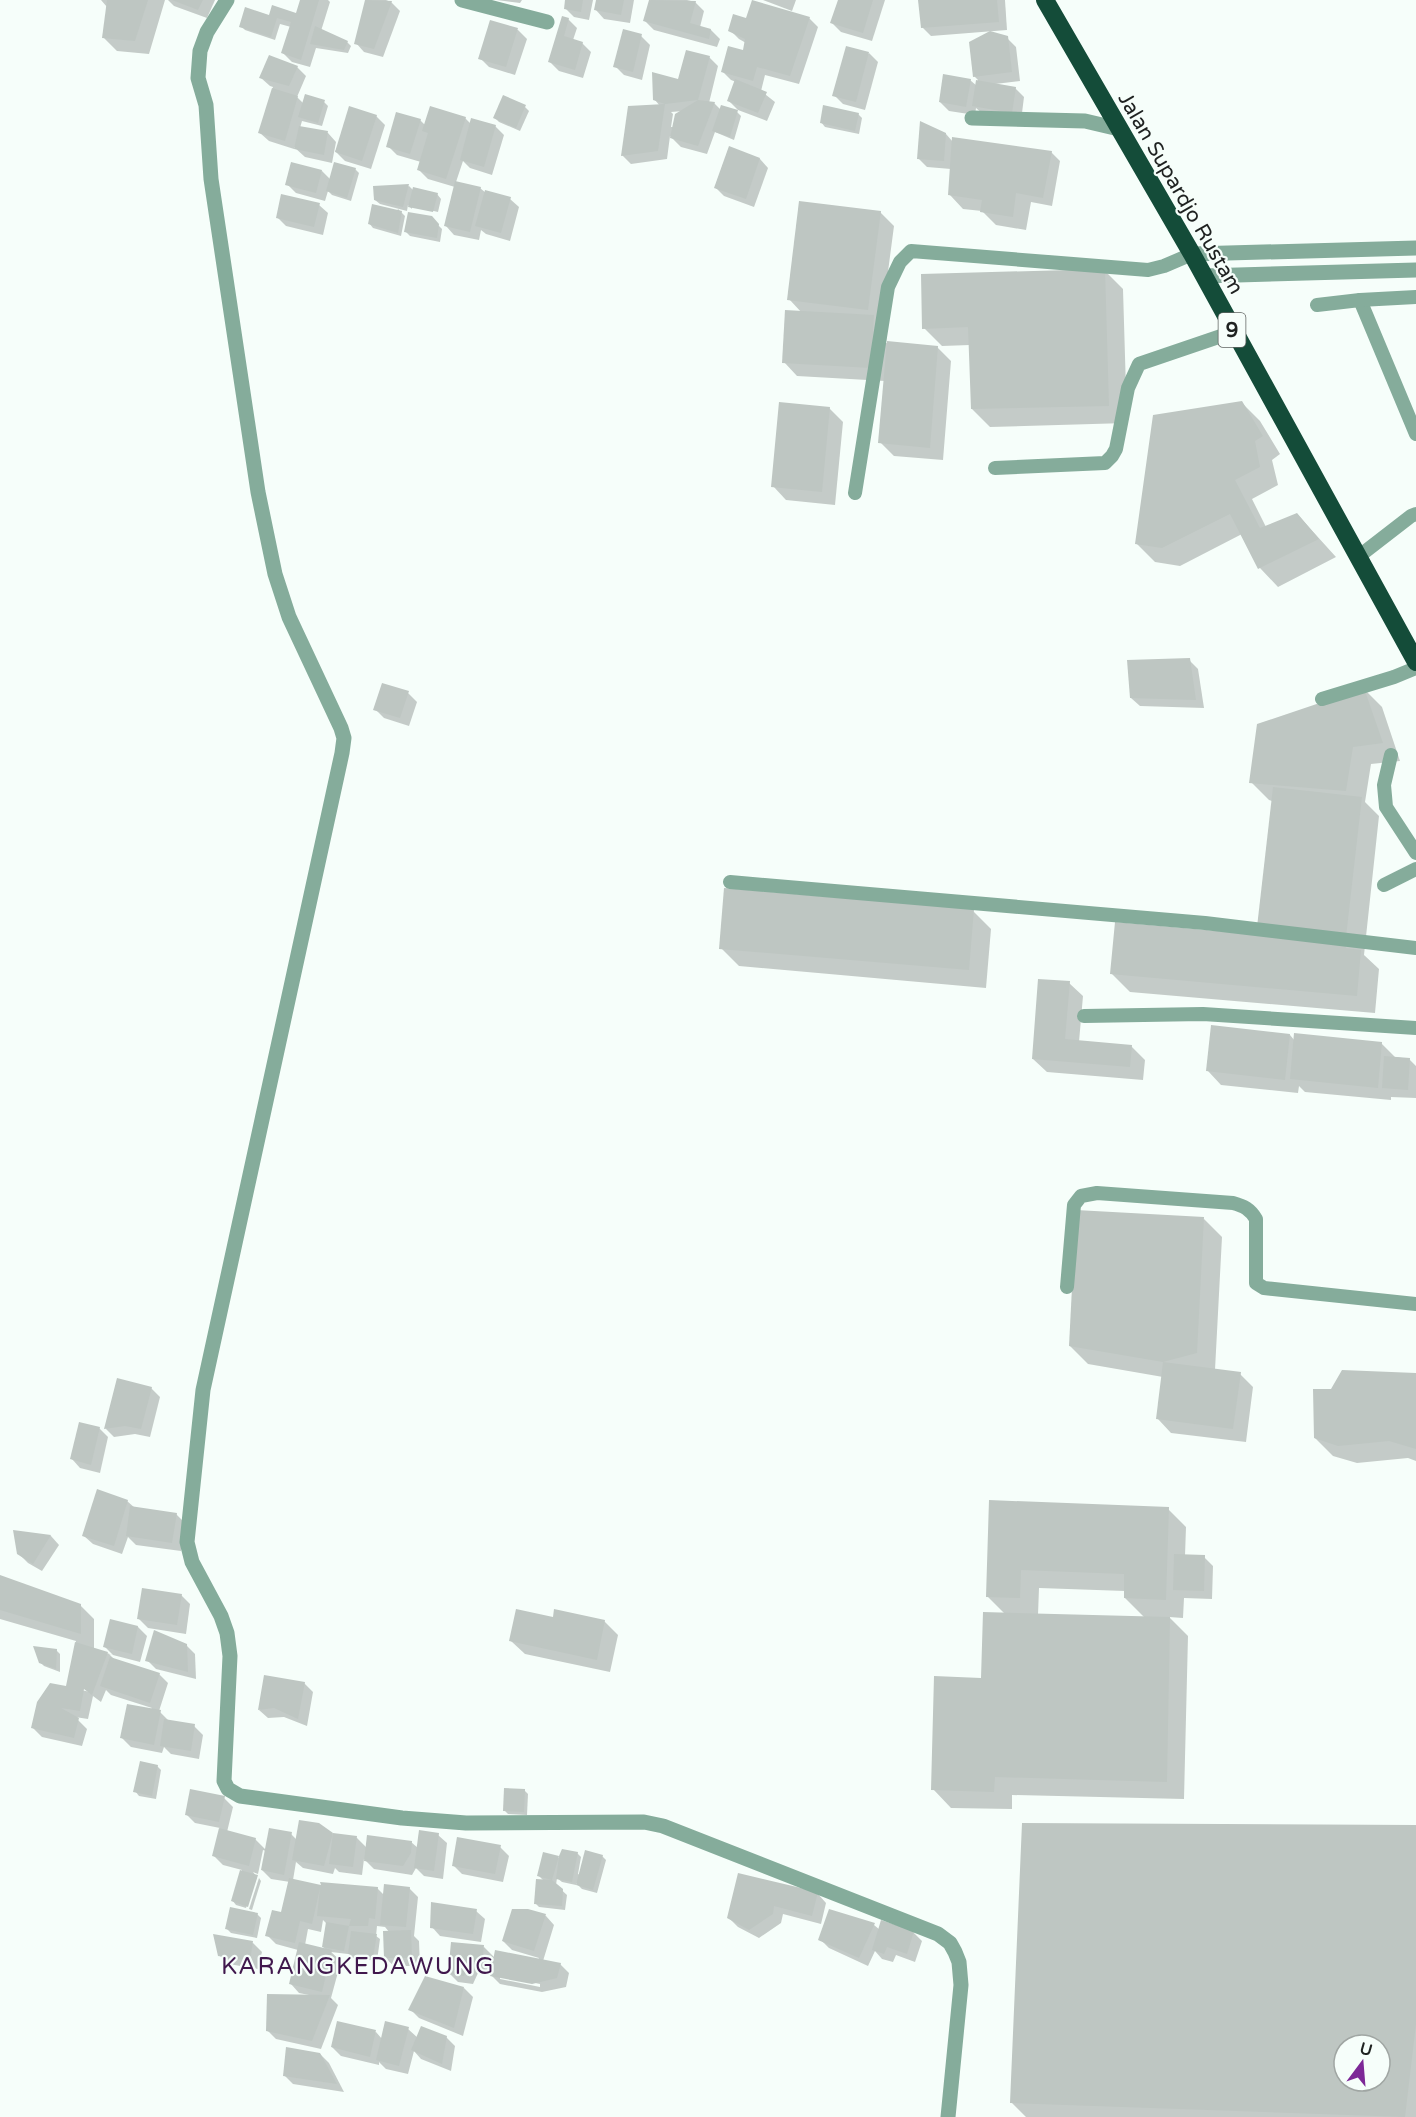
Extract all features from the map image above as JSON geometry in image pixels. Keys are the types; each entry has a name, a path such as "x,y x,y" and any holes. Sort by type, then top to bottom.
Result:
{"highway":[{"name":"Jalan Supardjo Rustam","path":"1045,0 1192,254 1416,662"}],"street":[{"path":"227,0 207,32 200,51 198,78 207,105 211,179 258,492 275,574 289,617 344,738 315,885 203,1390 187,1542 192,1562 221,1616 227,1633 230,1656 224,1781 228,1789 240,1796 402,1818 466,1823 644,1822 663,1826 938,1934 950,1943 956,1952 961,1984 948,2117"},
{"path":"462,0 547,22"},
{"path":"972,118 1085,121 1119,129"},
{"path":"1192,254 1416,248"},
{"path":"1203,276 1416,270"}],"lane":[{"path":"855,493 888,287 900,262 911,251 1148,270 1192,254"},
{"path":"1317,305 1416,297"},
{"path":"1360,300 1416,434"},
{"path":"995,468 1105,463 1116,449 1128,388 1139,364 1233,332"},
{"path":"1358,557 1416,514"},
{"path":"1322,699 1416,668"},
{"path":"1391,755 1384,785 1386,807 1416,853"},
{"path":"1384,885 1416,868"},
{"path":"730,882 1205,923 1416,948"},
{"path":"1084,1016 1203,1014 1416,1028"},
{"path":"1067,1287 1074,1205 1081,1196 1096,1193 1233,1203 1245,1206 1256,1219 1256,1283 1264,1288 1416,1304"}],"building":[{"path":"107,0 148,0 135,41 102,38"},
{"path":"172,0 203,0 198,10"},
{"path":"300,0 319,0 301,60 281,53 291,22 277,18 271,37 239,27 245,7 269,15 272,5 296,13"},
{"path":"365,0 392,1 374,49 354,44"},
{"path":"565,0 583,0 581,12 564,9"},
{"path":"596,0 624,0 621,15 594,10"},
{"path":"649,0 696,1 690,23 711,29 709,39 643,21"},
{"path":"752,0 810,17 790,76 757,67 753,81 721,72 728,46 743,50 745,39 728,31 733,14 746,18"},
{"path":"838,0 873,0 863,33 830,23"},
{"path":"918,0 997,0 999,22 921,28"},
{"path":"562,16 569,18 564,36 583,42 575,70 548,62"},
{"path":"490,20 518,28 506,67 478,59"},
{"path":"315,26 348,41 344,50 310,44"},
{"path":"623,29 642,34 633,72 613,67"},
{"path":"990,31 1008,36 1012,72 973,77 969,42"},
{"path":"846,46 869,52 856,102 832,96"},
{"path":"686,50 710,56 698,100 665,104 653,100 652,72 678,79"},
{"path":"269,55 298,66 289,86 259,78"},
{"path":"943,74 971,79 966,107 939,102"},
{"path":"735,79 767,92 758,113 727,101"},
{"path":"976,80 1016,87 1012,113 972,106"},
{"path":"272,88 298,96 285,141 258,133"},
{"path":"305,94 325,100 318,123 298,117"},
{"path":"503,95 526,105 516,128 493,118"},
{"path":"698,100 715,102 698,146 670,138 675,114"},
{"path":"665,104 658,151 621,156 628,106"},
{"path":"721,105 738,110 730,137 712,131"},
{"path":"823,105 859,113 855,131 820,123"},
{"path":"349,106 377,115 362,161 335,152"},
{"path":"430,106 466,117 446,179 417,170 428,133 422,131"},
{"path":"396,112 421,119 410,154 386,147"},
{"path":"471,118 496,125 484,167 460,160"},
{"path":"920,121 946,133 944,161 917,159"},
{"path":"299,126 328,131 324,155 294,149"},
{"path":"952,137 1052,151 1043,198 1016,193 1013,217 980,212 982,200 948,195"},
{"path":"729,146 760,158 746,199 714,188"},
{"path":"291,162 322,170 316,193 285,185"},
{"path":"334,162 356,168 347,198 326,191"},
{"path":"455,181 481,187 470,232 444,226"},
{"path":"409,184 403,207 374,200 373,186"},
{"path":"413,187 438,193 433,212 408,207"},
{"path":"485,190 511,197 501,233 475,226"},
{"path":"281,194 320,203 314,227 276,218"},
{"path":"799,201 881,211 868,310 787,300"},
{"path":"372,204 402,211 398,233 368,224"},
{"path":"408,212 432,216 439,224 437,238 404,232"},
{"path":"1105,269 1109,406 971,409 968,327 922,329 921,274"},
{"path":"785,310 874,315 871,368 782,363"},
{"path":"887,341 938,346 930,448 878,443"},
{"path":"1242,401 1263,436 1255,441 1260,467 1235,480 1260,528 1297,513 1319,539 1258,569 1230,514 1162,548 1135,544 1153,415"},
{"path":"779,402 830,407 822,492 771,487"},
{"path":"1190,658 1196,700 1130,698 1127,660"},
{"path":"382,683 409,691 400,718 373,710"},
{"path":"1364,688 1383,743 1353,747 1346,791 1249,783 1257,724"},
{"path":"1273,787 1362,797 1346,937 1257,927"},
{"path":"724,888 974,909 969,970 719,949"},
{"path":"1115,922 1345,942 1346,948 1361,950 1357,996 1110,974"},
{"path":"1038,979 1070,981 1065,1039 1132,1045 1130,1067 1032,1059"},
{"path":"1211,1025 1290,1034 1285,1080 1206,1071"},
{"path":"1294,1033 1382,1042 1378,1088 1290,1079"},
{"path":"1384,1056 1410,1058 1408,1090 1382,1088"},
{"path":"1076,1210 1204,1217 1197,1353 1163,1362 1069,1346"},
{"path":"1163,1362 1241,1372 1233,1429 1156,1419"},
{"path":"1342,1370 1416,1373 1416,1449 1389,1441 1338,1446 1314,1438 1313,1389 1331,1389"},
{"path":"117,1378 152,1387 141,1429 125,1426 104,1429"},
{"path":"79,1422 100,1427 91,1465 70,1459"},
{"path":"97,1489 128,1500 114,1546 82,1536"},
{"path":"989,1500 1169,1507 1166,1600 1124,1598 1124,1574 1021,1570 1020,1598 986,1597"},
{"path":"130,1506 177,1513 172,1543 126,1536"},
{"path":"13,1530 51,1535 33,1564 17,1554"},
{"path":"1174,1554 1205,1555 1204,1591 1173,1590"},
{"path":"0,1575 81,1604 81,1634 0,1610"},
{"path":"142,1588 182,1594 177,1625 137,1619"},
{"path":"516,1609 553,1617 554,1609 605,1620 597,1660 509,1641"},
{"path":"983,1612 1170,1617 1167,1782 995,1777 994,1792 931,1790 934,1676 981,1678"},
{"path":"110,1619 138,1626 132,1654 103,1647"},
{"path":"154,1630 187,1644 188,1672 145,1661"},
{"path":"75,1642 108,1652 92,1695 84,1689 80,1711 61,1708 79,1718 74,1738 31,1728 37,1702 50,1683 66,1686"},
{"path":"33,1646 57,1649 56,1669 39,1663"},
{"path":"110,1657 160,1673 150,1703 100,1686"},
{"path":"264,1675 305,1682 298,1719 274,1708 258,1710"},
{"path":"127,1704 161,1710 154,1745 120,1738"},
{"path":"164,1719 195,1724 191,1751 160,1746"},
{"path":"140,1761 158,1765 152,1796 133,1792"},
{"path":"504,1788 525,1789 524,1812 503,1811"},
{"path":"190,1789 225,1796 219,1822 185,1815"},
{"path":"299,1820 319,1823 333,1833 324,1866 292,1860"},
{"path":"1022,1823 1416,1825 1416,2024 1405,2117 1010,2103"},
{"path":"219,1828 256,1838 249,1866 212,1856"},
{"path":"269,1828 292,1832 284,1875 261,1870"},
{"path":"419,1830 439,1833 434,1871 414,1868"},
{"path":"333,1833 357,1836 353,1867 329,1864"},
{"path":"367,1835 412,1841 411,1853 403,1866 364,1861"},
{"path":"457,1837 501,1845 495,1874 452,1866"},
{"path":"562,1849 578,1852 572,1882 556,1879"},
{"path":"585,1850 603,1855 593,1890 576,1885"},
{"path":"543,1852 559,1856 552,1880 537,1876"},
{"path":"240,1870 258,1875 248,1907 231,1901"},
{"path":"738,1873 818,1892 812,1916 774,1906 773,1914 749,1930 727,1918"},
{"path":"289,1878 321,1885 320,1882 378,1887 375,1919 369,1918 368,1926 349,1926 351,1919 317,1916 320,1888 312,1924 300,1921 295,1943 265,1936 272,1910 281,1912"},
{"path":"536,1879 552,1880 563,1889 562,1906 534,1904"},
{"path":"384,1884 410,1887 406,1927 380,1925"},
{"path":"431,1902 477,1909 473,1934 430,1928"},
{"path":"230,1907 258,1913 253,1935 225,1929"},
{"path":"512,1909 528,1909 546,1914 534,1951 502,1941"},
{"path":"829,1909 875,1923 859,1958 818,1940"},
{"path":"881,1920 914,1931 907,1954 887,1947 884,1954 872,1950"},
{"path":"326,1922 349,1926 344,1951 322,1947"},
{"path":"411,1930 412,1958 384,1958 383,1931"},
{"path":"351,1931 377,1934 373,1958 348,1954"},
{"path":"213,1934 253,1941 250,1961 218,1956"},
{"path":"299,1942 332,1950 322,1992 289,1984"},
{"path":"451,1942 484,1945 482,1966 469,1965 464,1976 448,1974"},
{"path":"495,1950 561,1963 557,1978 532,1984 490,1976"},
{"path":"425,1976 464,1987 454,2028 408,2010"},
{"path":"267,1994 330,1995 312,2041 266,2031"},
{"path":"337,2021 376,2030 370,2057 331,2047"},
{"path":"385,2021 409,2027 399,2066 376,2060"},
{"path":"421,2026 447,2036 442,2064 411,2050"},
{"path":"286,2047 320,2053 337,2084 283,2076"}],"district":[{"name":"KARANGKEDAWUNG","path":"358,1966"}]}
